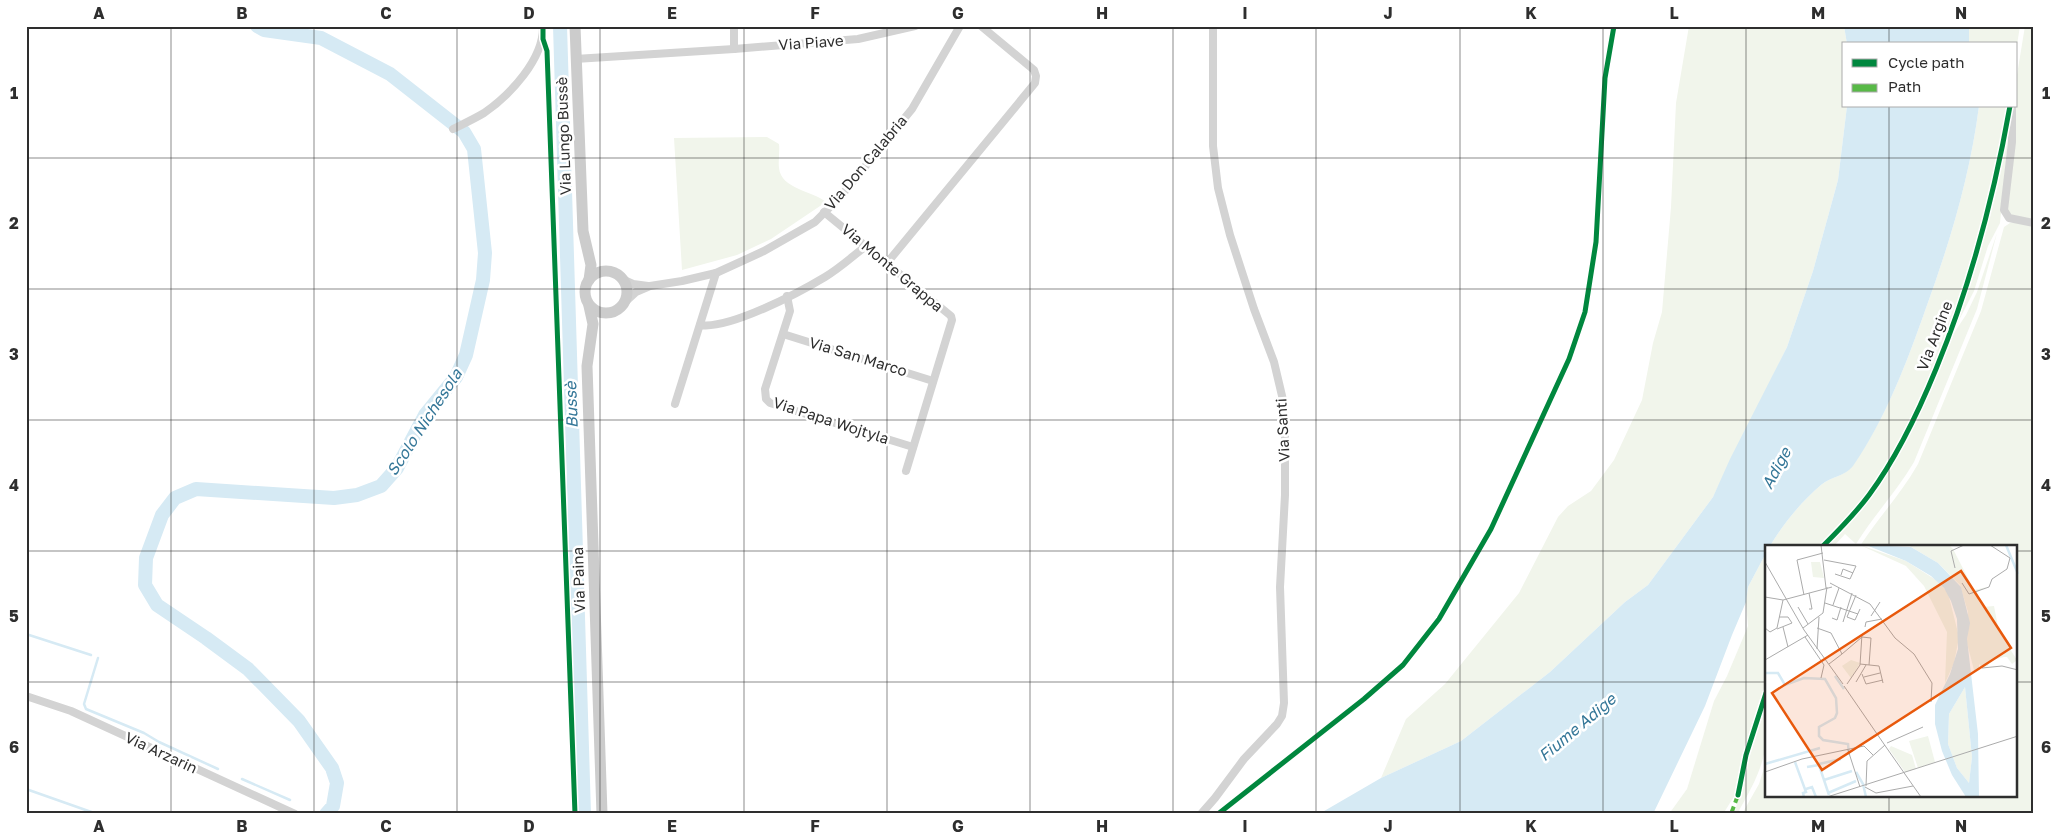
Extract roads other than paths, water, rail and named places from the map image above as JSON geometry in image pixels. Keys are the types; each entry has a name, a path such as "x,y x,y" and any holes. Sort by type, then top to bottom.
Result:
{"main road":[{"name":"Via Lungo Bussè","path":"574,26 583,231 591,265 589,280"},
{"name":"Via Lungo Bussè","path":"586,244 598,264 608,272"},
{"path":"608,272 616,274 622,279 626,291 624,303 614,312 601,313 589,306 585,293 589,280 597,273 608,272"},
{"name":"Via Paina","path":"589,306 593,319 587,366 602,814"},
{"name":"Via Paina","path":"590,346 601,321 608,313"}],"street":[{"path":"453,129 484,113 507,93 534,62 543,39 543,26"},
{"path":"734,26 734,49"},
{"name":"Via Piave","path":"575,59 858,39 915,26"},
{"name":"Via Don Calabria","path":"624,303 636,292 650,286 682,281 716,272 764,251 815,222 841,196 912,110 960,26"},
{"path":"887,263 1035,83 1036,76 1034,70 981,26"},
{"name":"Via Santi","path":"1201,814 1244,759 1277,724 1282,716 1284,703 1280,587 1285,495 1285,420 1283,400 1274,362 1254,309 1230,235 1218,188 1213,146 1213,26"},
{"path":"2012,108 2012,142 2004,210 2009,218 2034,223"},
{"name":"Via Monte Grappa","path":"824,212 951,316 952,320 906,471"},
{"path":"700,325 710,326 762,309 826,276 866,246"},
{"path":"675,404 716,272"},
{"name":"Via Don Calabria","path":"622,279 633,284 650,286"},
{"name":"Via Papa Wojtyla","path":"787,296 790,311 765,389 766,399 770,403 913,447"},
{"name":"Via San Marco","path":"783,334 933,381"},
{"name":"Via Arzarin","path":"26,696 71,711 294,814"}],"water":[{"path":"1844,26 1969,26 1969,42 1847,42"},
{"path":"1847,108 1979,108 1965,183 1943,258 1919,328 1886,409 1853,466 1846,472 1825,482 1806,499 1771,545 1765,545 1765,555 1748,587 1746,602 1705,706 1653,814 1319,814 1381,778 1461,741 1550,672 1625,602 1648,585 1713,497 1730,459 1787,347 1813,271 1838,180"}],"waterway":[{"name":"Scolo Nichesola","path":"257,26 264,30 321,38 390,74 464,132 474,149 485,253 483,280 466,355 456,377 425,415 397,468 381,486 357,495 334,498 196,489 175,498 162,515 146,558 145,585 157,605 248,669 299,721 332,768 337,783 333,806 326,814"},
{"name":"Bussè","path":"560,26 584,814"},
{"path":"26,634 91,655"},
{"path":"98,658 84,704 86,709 144,733 159,742 218,769"},
{"path":"242,779 290,800"},
{"path":"26,789 97,814"}],"water label":[{"name":"Adige","path":"1776,468"},
{"name":"Fiume Adige","path":"1577,727"}]}
